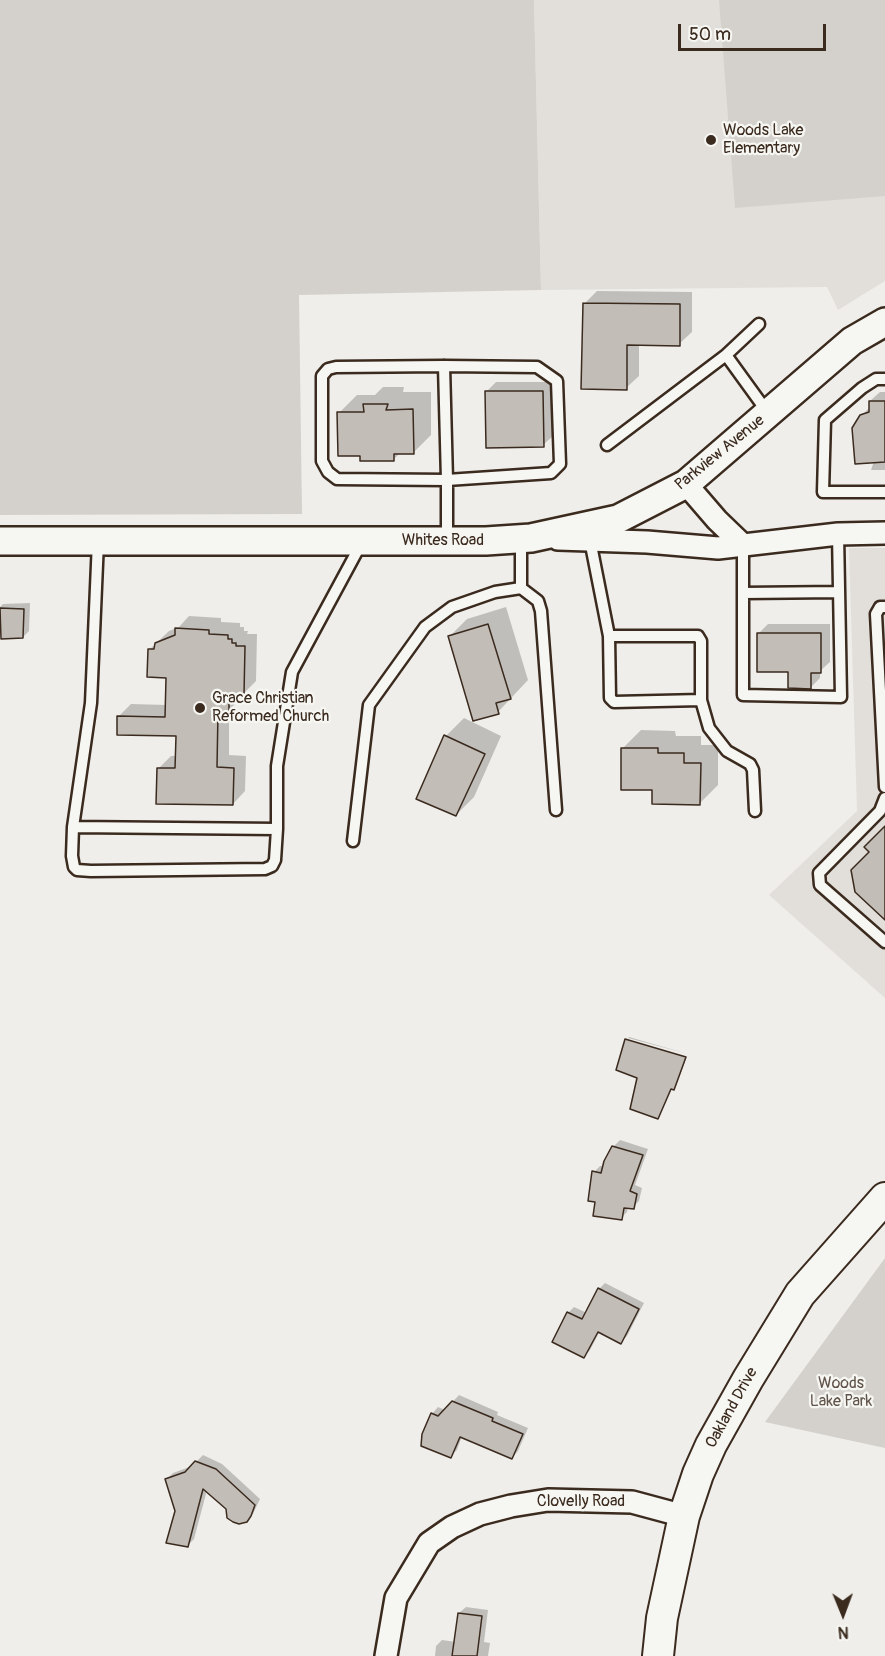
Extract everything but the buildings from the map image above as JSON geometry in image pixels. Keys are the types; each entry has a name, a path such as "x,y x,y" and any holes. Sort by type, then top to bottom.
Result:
{"main road":[{"name":"Oakland Drive","path":"658,1656 662,1618 684,1516 698,1474 711,1445 734,1402 800,1294 885,1198"}],"street":[{"name":"Parkview Avenue","path":"526,538 618,519 686,484 852,341 885,322"},
{"path":"686,484 743,545"},
{"name":"Whites Road","path":"0,541 447,541 526,538 718,548 838,534 885,533"},
{"name":"Clovelly Road","path":"386,1656 396,1598 429,1543 452,1527 480,1514 548,1500 632,1502 684,1516"}],"lane":[{"path":"608,445 726,355 759,324"},
{"path":"726,355 768,413"},
{"path":"444,366 447,541"},
{"path":"336,367 537,367 557,381 560,464 551,473 447,480 338,479 328,472 322,461 322,376 328,369 336,367"},
{"path":"885,380 876,379 862,388 825,420 823,492 885,492"},
{"path":"743,545 743,695 841,697 838,534"},
{"path":"521,588 526,538"},
{"path":"590,540 609,636 610,698 614,702 701,700"},
{"path":"98,541 91,703 73,827 72,856 74,867 77,870 91,871 265,870 272,866 275,860 277,830 277,766 292,672 362,541"},
{"path":"353,841 369,705 425,627 452,607 495,592 521,588 538,601 541,611 556,810"},
{"path":"743,593 839,592"},
{"path":"885,606 880,607 876,614 885,787"},
{"path":"609,636 698,636 701,641 701,700 709,728 727,751 750,764 753,770 755,811"},
{"path":"885,798 880,811 819,873 820,885 885,942"},
{"path":"73,827 277,830"}],"shaded area":[{"name":"Woods Lake Elementary","path":"534,0 885,0 885,281 838,310 827,287 541,290"},
{"path":"849,548 885,548 885,998 769,895 857,811"}],"green space":[{"path":"0,0 534,0 541,290 299,295 302,514 0,515"},
{"path":"719,0 885,0 885,196 735,208"},
{"name":"Woods Lake Park","path":"885,1258 885,1448 765,1422"}],"place":[{"name":"Woods Lake Elementary","path":"711,140"},
{"name":"Grace Christian Reformed Church","path":"200,708"}]}
